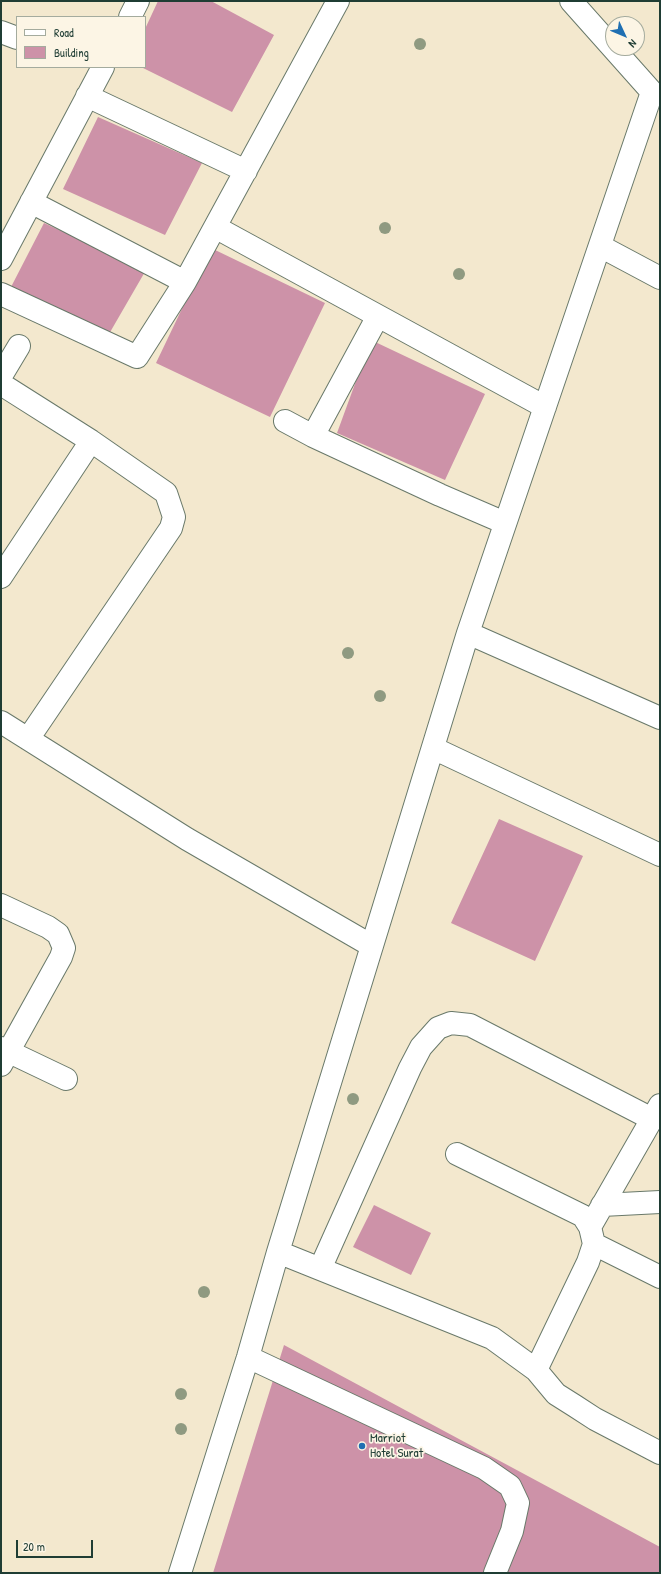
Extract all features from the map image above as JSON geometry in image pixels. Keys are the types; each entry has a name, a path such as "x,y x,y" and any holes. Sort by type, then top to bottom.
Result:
{"street":[{"path":"130,16 138,1"},
{"path":"1,294 137,356 185,282 338,1"},
{"path":"180,1573 248,1357 278,1252 468,633 656,85 571,1"},
{"path":"1,32 16,38"},
{"path":"1,259 102,68"},
{"path":"87,96 246,171"},
{"path":"31,202 185,282"},
{"path":"215,227 545,407"},
{"path":"600,246 660,278"},
{"path":"313,436 378,316"},
{"path":"1,376 19,346"},
{"path":"1,384 91,441 166,493 174,517 170,528 28,739"},
{"path":"284,421 440,495 505,523"},
{"path":"1,577 91,441"},
{"path":"468,633 659,716"},
{"path":"1,722 187,839 372,946"},
{"path":"433,748 660,855"},
{"path":"1,905 48,927 58,934 64,948 61,957 3,1055 66,1079"},
{"path":"320,1269 410,1068 421,1047 438,1028 452,1023 470,1025 656,1112 602,1205 592,1235 588,1262 536,1370"},
{"path":"457,1154 583,1216 592,1235 660,1276"},
{"path":"602,1205 660,1202"},
{"path":"278,1252 492,1338 536,1370 556,1394 595,1419 660,1453"},
{"path":"248,1357 484,1468 510,1486 518,1503 512,1531 495,1573"}],"building":[{"path":"158,1 211,1 274,35 232,112 143,68 146,68 146,27"},
{"path":"98,117 202,163 165,235 63,189"},
{"path":"44,223 146,270 109,334 11,287"},
{"path":"211,248 325,303 270,417 156,363"},
{"path":"371,340 485,394 445,480 337,433"},
{"path":"499,819 583,856 535,961 451,923"},
{"path":"374,1205 431,1233 411,1275 353,1247"},
{"name":"Marriot Hotel Surat","path":"284,1345 660,1547 660,1573 213,1573"}],"place":[{"name":"Marriot Hotel Surat","path":"362,1446"}]}
